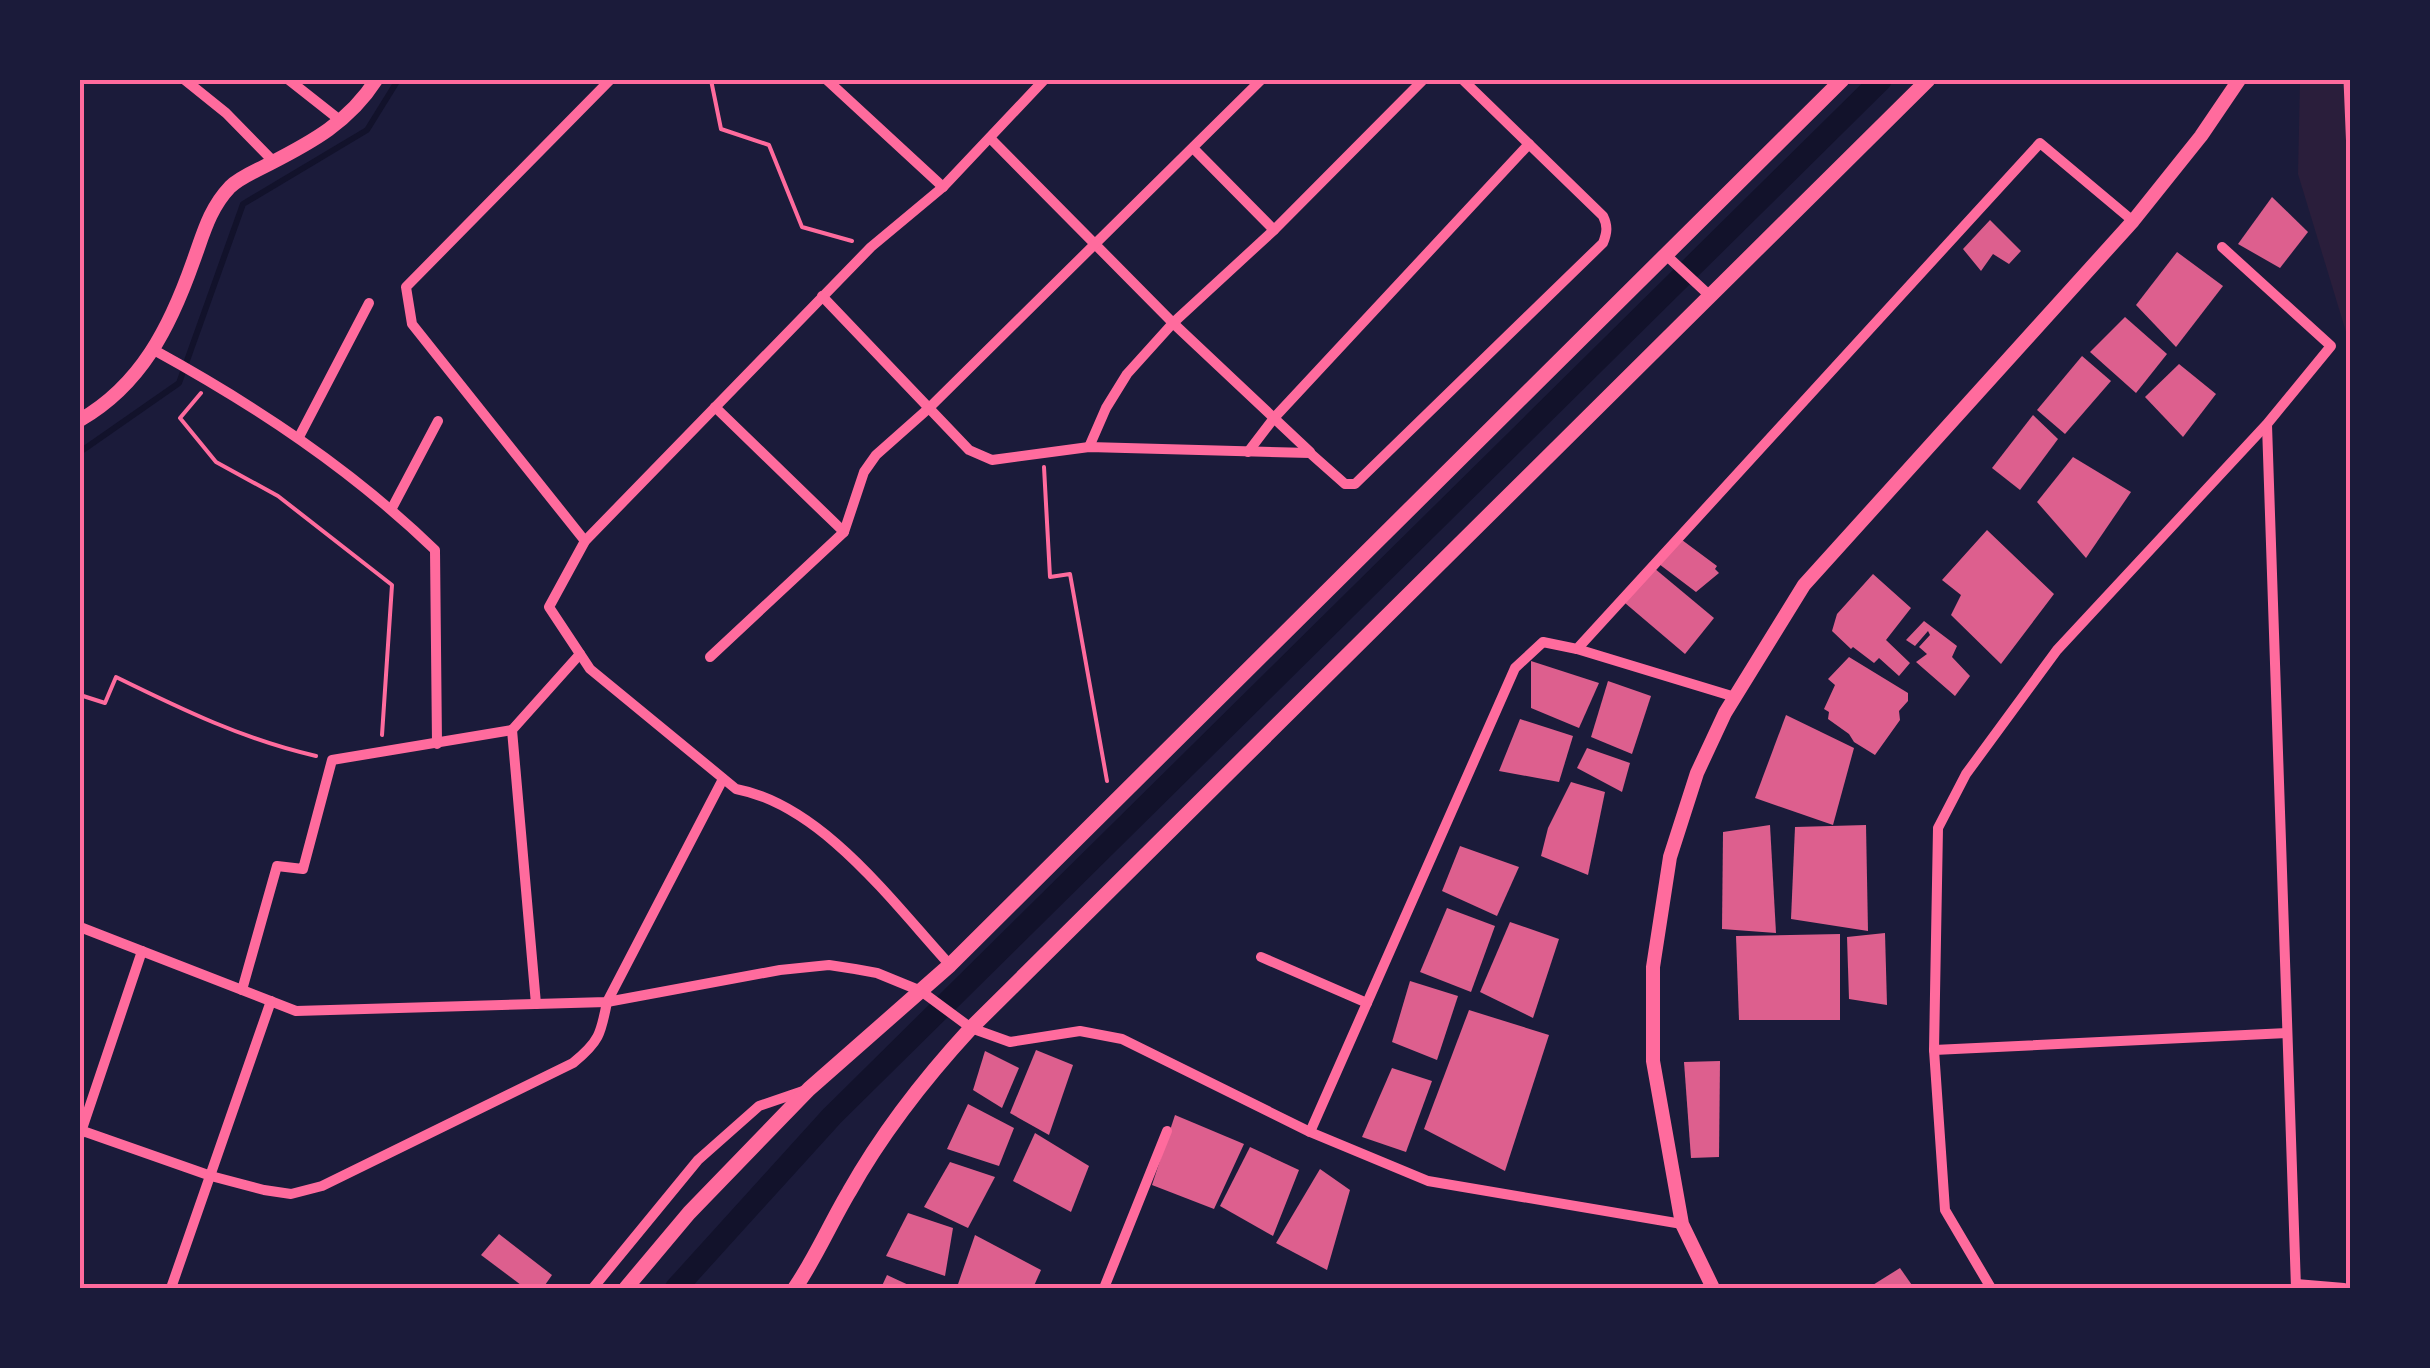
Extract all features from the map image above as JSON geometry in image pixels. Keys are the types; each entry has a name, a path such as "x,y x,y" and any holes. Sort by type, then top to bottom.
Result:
{"main road":[{"path":"626,1288 689,1214 809,1089 926,995 950,965 1842,80"},
{"path":"795,1288 818,1254 847,1194 877,1145 971,1028 1928,80"}],"street":[{"path":"184,80 226,113 274,162"},
{"path":"289,80 341,121"},
{"path":"80,420 99,409 154,350 174,315 208,217 233,183 326,134 376,80"},
{"path":"585,541 412,324 406,287 610,80"},
{"path":"828,80 944,188"},
{"path":"950,965 840,845 762,794 736,789 590,669 549,607 585,541 871,247 944,188 1044,80"},
{"path":"710,656 844,532 864,472 876,455 929,408 1261,80"},
{"path":"1088,447 1126,374 1173,323 1274,230 1422,80"},
{"path":"990,138 1173,323 1345,484 1356,484 1603,243 1607,225 1603,216 1463,80"},
{"path":"1713,1288 1682,1224 1653,1061 1654,967 1670,856 1697,773 1735,697 1804,585 2133,220 2202,136 2239,80"},
{"path":"1576,649 2040,143 2133,220"},
{"path":"1248,452 1274,418 1530,144"},
{"path":"1193,148 1274,230"},
{"path":"1991,1288 1945,1210 1934,1050 1938,828 1966,774 2056,650 2267,424 2331,346 2222,248"},
{"path":"1666,254 1709,296"},
{"path":"822,296 969,450 992,460 1088,447 1310,452"},
{"path":"299,437 369,303"},
{"path":"154,350 299,437 392,508 435,550 438,744"},
{"path":"715,407 844,532"},
{"path":"392,508 438,422"},
{"path":"2267,424 2296,1286 2344,1288"},
{"path":"1310,1132 1515,668 1543,642 1735,697"},
{"path":"242,990 277,866 302,869 332,760 512,730 580,654"},
{"path":"512,730 536,1004"},
{"path":"142,951 81,1132 211,1176 292,1194 322,1186 573,1063 592,1048 600,1035 607,1002 723,779"},
{"path":"80,927 296,1011 607,1002 780,970 828,965 877,973 926,995 971,1028 1022,1042 1080,1031 1122,1039 1310,1132 1428,1181 1682,1224"},
{"path":"1261,958 1367,1003"},
{"path":"171,1288 271,1001"},
{"path":"1934,1050 2287,1033"},
{"path":"593,1288 698,1160 759,1106 809,1089"},
{"path":"1104,1288 1167,1131"}],"lane":[{"path":"2346,80 2350,177"}],"path":[{"path":"711,80 721,129 769,145 802,227 871,247"},
{"path":"210,382 180,418 216,462 278,496 392,584 381,750"},
{"path":"1043,452 1050,577 1070,574 1111,805"},
{"path":"80,695 104,703 116,677 192,715 256,740 332,760"}],"shaded area":[{"path":"2300,80 2350,80 2350,345 2298,174"}],"building":[{"path":"2272,197 2308,232 2280,268 2238,244"},
{"path":"1990,220 2021,251 2009,264 1993,254 1981,271 1963,249"},
{"path":"2177,252 2223,286 2176,347 2136,305"},
{"path":"2125,317 2167,354 2136,393 2090,352"},
{"path":"2082,356 2111,381 2065,434 2037,410"},
{"path":"2179,364 2216,394 2183,437 2145,397"},
{"path":"2033,415 2058,439 2020,490 1992,468"},
{"path":"2073,457 2131,492 2086,558 2037,502"},
{"path":"1987,530 2054,594 2001,664 1951,615 1961,595 1942,580"},
{"path":"1682,540 1717,566 1719,573 1696,592 1659,564"},
{"path":"1654,568 1714,618 1685,654 1625,603"},
{"path":"1873,574 1911,608 1886,640 1910,663 1899,676 1879,658 1874,663 1851,649 1832,631 1837,614"},
{"path":"1924,621 1957,646 1952,657 1970,676 1955,696 1916,662 1927,654 1919,647 1930,635 1928,631 1915,646 1906,640"},
{"path":"1849,657 1908,693 1908,701 1899,711 1900,720 1875,755 1828,719 1829,712 1824,709 1835,685 1828,679"},
{"path":"1531,661 1599,683 1579,728 1531,708"},
{"path":"1608,681 1651,696 1632,754 1591,737"},
{"path":"1786,715 1854,748 1833,825 1755,798"},
{"path":"1520,719 1573,736 1559,782 1499,771"},
{"path":"1587,748 1630,763 1622,792 1577,768"},
{"path":"1571,782 1605,792 1588,875 1541,856 1548,828"},
{"path":"1770,825 1776,933 1722,929 1723,832"},
{"path":"1866,825 1868,931 1791,919 1795,827"},
{"path":"1460,846 1519,867 1497,916 1442,891"},
{"path":"1447,908 1495,926 1471,992 1420,972"},
{"path":"1510,922 1559,939 1533,1018 1480,992"},
{"path":"1885,933 1887,1005 1849,999 1847,937"},
{"path":"1840,934 1840,1020 1739,1020 1736,936"},
{"path":"1410,981 1458,996 1437,1060 1392,1042"},
{"path":"1469,1010 1549,1035 1505,1171 1424,1129"},
{"path":"1036,1050 1073,1065 1049,1135 1010,1113"},
{"path":"985,1051 1019,1068 1002,1108 973,1090"},
{"path":"1720,1061 1719,1157 1691,1158 1684,1062"},
{"path":"1392,1068 1432,1081 1406,1152 1362,1137"},
{"path":"968,1104 1014,1128 999,1166 947,1149"},
{"path":"1175,1115 1244,1144 1214,1209 1152,1185"},
{"path":"1035,1133 1089,1166 1071,1212 1013,1181"},
{"path":"1250,1147 1299,1170 1273,1236 1220,1206"},
{"path":"950,1162 995,1177 968,1228 924,1207"},
{"path":"1320,1169 1350,1190 1327,1270 1276,1243"},
{"path":"908,1213 953,1228 945,1276 886,1256"},
{"path":"499,1234 552,1275 543,1288 525,1288 481,1255"},
{"path":"975,1235 1041,1270 1033,1288 957,1287"},
{"path":"1900,1268 1914,1288 1868,1288"},
{"path":"887,1275 915,1288 881,1288"}],"waterway":[{"path":"80,452 179,383 243,204 367,130 398,80"},
{"path":"676,1288 832,1116 1881,80"}]}
